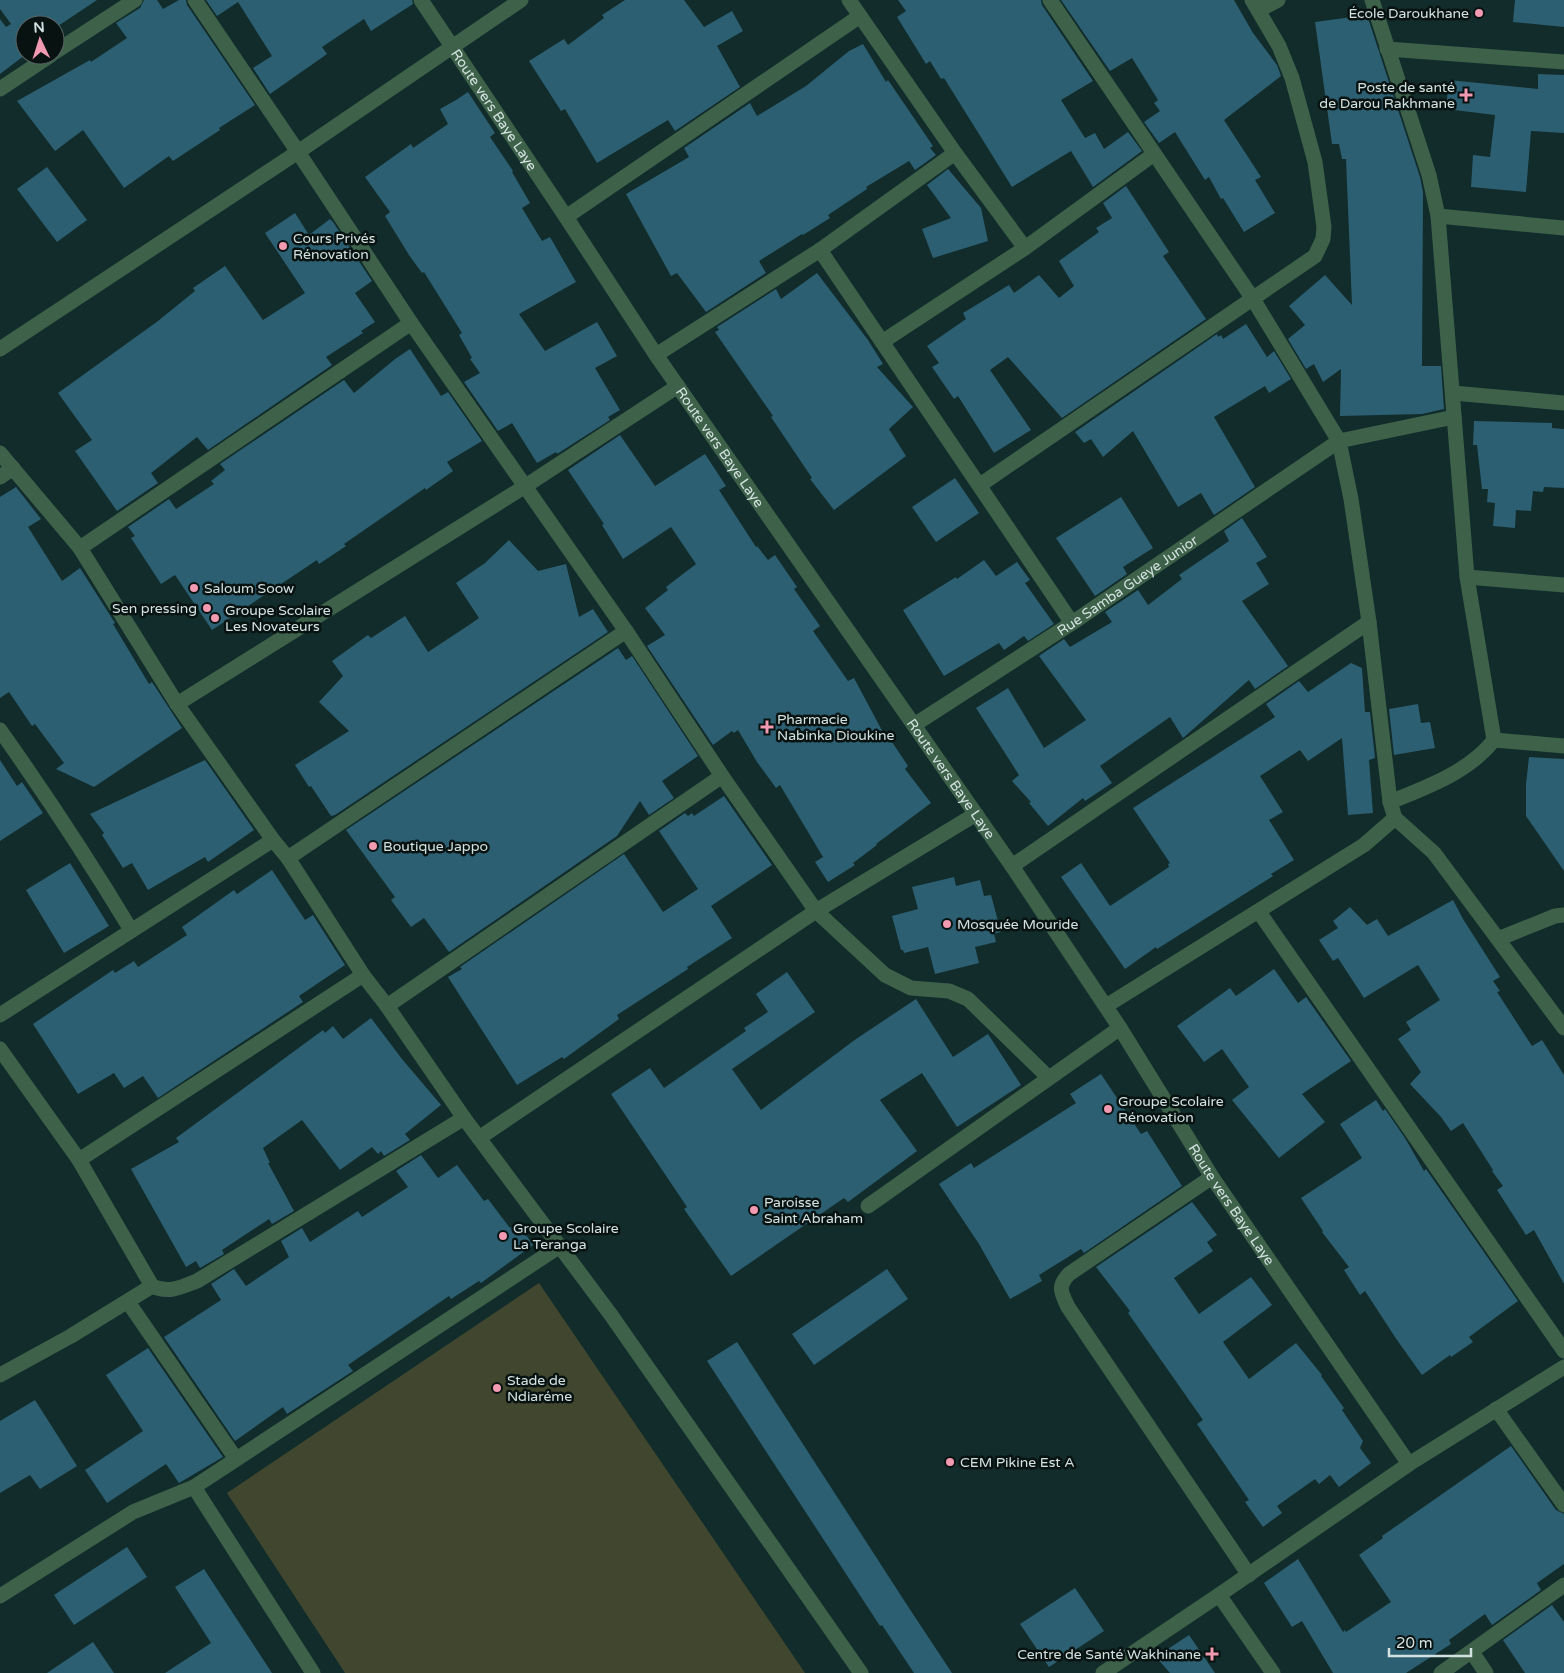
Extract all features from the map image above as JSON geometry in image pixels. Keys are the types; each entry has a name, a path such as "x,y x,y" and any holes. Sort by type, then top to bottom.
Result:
{"street":[{"path":"65,46 135,0"},
{"path":"195,0 411,323 626,631 722,776 816,911 885,975 911,988 948,991 968,999 1049,1078"},
{"name":"Route vers Baye Laye","path":"421,0 656,354 1012,866 1106,1006 1212,1177 1409,1464"},
{"path":"0,349 298,152 521,0"},
{"path":"849,0 955,153 1025,248"},
{"path":"1050,0 1253,299 1339,441 1351,499 1369,622 1390,802 1396,818 1434,853 1564,1028"},
{"path":"980,485 1316,256 1323,239 1324,227 1315,162 1292,78 1279,46 1256,5 1278,0"},
{"path":"1372,0 1429,175 1438,216 1467,577 1494,740 1485,751 1454,773 1421,790 1390,802"},
{"path":"566,216 860,16"},
{"path":"1387,48 1564,62"},
{"path":"0,89 36,65"},
{"path":"656,354 820,250 955,153"},
{"path":"882,342 1025,248 1154,154"},
{"path":"1438,216 1564,228"},
{"path":"820,250 1072,623"},
{"path":"80,548 411,323"},
{"path":"177,704 524,487 678,386"},
{"path":"1453,393 1564,403"},
{"path":"1339,441 1454,417"},
{"name":"Rue Samba Gueye Junior","path":"914,725 1072,623 1339,441"},
{"path":"0,453 6,472 80,548 177,704 288,858 363,975 387,1006 464,1118 611,1315 861,1673"},
{"path":"1467,577 1564,584"},
{"path":"1012,866 1369,622"},
{"path":"288,858 626,631"},
{"path":"0,730 69,829 131,930"},
{"path":"1494,740 1564,746"},
{"path":"387,1006 722,776"},
{"path":"480,1138 816,911 976,814"},
{"path":"1106,1006 1364,845 1396,818"},
{"path":"0,1015 274,840"},
{"path":"1259,912 1564,1351"},
{"path":"1498,939 1555,916 1564,915"},
{"path":"79,1160 363,975"},
{"path":"868,1206 1120,1028"},
{"path":"0,1049 79,1160 152,1286 162,1291 197,1281 464,1118"},
{"path":"1212,1177 1069,1274 1062,1281 1061,1288 1068,1307 1248,1575"},
{"path":"0,1596 133,1512 194,1487 560,1246"},
{"path":"0,1375 72,1336 152,1286"},
{"path":"128,1302 236,1459"},
{"path":"1103,1673 1409,1464 1564,1367"},
{"path":"1496,1409 1564,1504"},
{"path":"194,1487 313,1673"},
{"path":"1441,1673 1564,1585"},
{"path":"1219,1595 1273,1673"},
{"path":"1472,1652 1486,1673"}],"green space":[{"name":"Stade de Ndiaréme","path":"539,1283 805,1673 345,1673 227,1493"}],"building":[{"path":"0,0 97,0 65,21 65,15 15,15 15,63 0,74 0,19 6,27 11,24 0,9"},
{"path":"144,0 157,0 163,9 179,0 186,0 187,5 255,105 173,161 169,156 124,188 83,130 55,151 17,101 90,60 91,62 127,38 116,23 140,8"},
{"path":"206,0 412,0 413,4 371,31 364,19 322,47 327,54 270,94 253,68 272,56 238,2 217,16"},
{"path":"625,0 684,0 704,27 732,11 743,31 717,46 740,87 675,131 668,120 597,163 565,109 561,111 529,61 564,39 568,45 604,18 602,15"},
{"path":"898,0 1041,0 1042,5 1093,81 1061,100 1085,138 1095,133 1104,149 1128,132 1142,151 1093,187 1071,151 1012,187 944,78 941,79 930,61 926,64 897,17 906,11"},
{"path":"1061,0 1234,0 1253,33 1277,65 1281,76 1224,120 1261,177 1255,180 1275,213 1244,232 1223,198 1221,199 1209,177 1205,180 1175,132 1159,143 1144,122 1160,111 1154,103 1158,100 1132,58 1110,71"},
{"path":"1515,0 1564,0 1564,27 1513,22"},
{"path":"1367,15 1420,177 1423,192 1422,366 1441,366 1444,409 1422,414 1340,416 1341,369 1323,382 1314,364 1306,369 1288,339 1305,325 1289,306 1325,275 1352,305 1346,159 1342,159 1339,144 1332,144 1315,22"},
{"path":"863,44 886,82 888,80 933,146 930,148 936,155 915,170 909,161 866,187 867,189 828,215 830,218 759,261 766,273 706,312 677,273 671,276 626,194 689,157 684,148 750,103 757,116 806,86 849,51"},
{"path":"1538,74 1564,75 1564,133 1531,131 1526,192 1471,187 1473,155 1490,157 1495,115 1446,109 1449,80 1538,89"},
{"path":"468,92 495,133 490,137 513,171 530,203 522,208 542,241 550,237 576,282 519,314 545,351 597,322 617,356 595,368 620,410 608,417 610,420 557,454 556,452 537,463 512,423 498,431 464,382 480,373 470,359 472,358 459,335 462,333 424,272 422,273 409,255 385,216 390,212 365,177 411,144 413,148 448,124 440,109"},
{"path":"47,167 87,220 57,242 17,189"},
{"path":"948,169 981,208 988,241 933,258 922,229 951,218 927,185"},
{"path":"1126,186 1169,252 1163,256 1206,319 1062,418 1008,357 990,370 1031,430 994,453 958,396 954,399 932,367 939,363 927,346 966,319 963,313 1009,285 1014,293 1039,275 1059,298 1074,286 1059,261 1099,232 1096,228 1112,218 1103,203"},
{"path":"295,213 309,235 330,219 333,222 372,281 355,293 375,322 361,331 363,333 326,357 332,365 208,450 197,437 151,473 158,483 117,511 75,451 92,440 58,393 158,321 195,291 193,288 225,266 263,320 305,293 265,233"},
{"path":"817,273 868,340 883,364 877,367 913,407 889,429 906,456 834,510 810,479 812,478 771,417 773,416 715,332 719,330 717,327 776,289 781,299"},
{"path":"1246,324 1267,357 1274,351 1291,379 1269,393 1265,386 1214,417 1255,487 1214,515 1201,493 1178,507 1133,431 1103,457 1091,439 1084,443 1075,432 1217,334 1218,337 1221,335 1223,339"},
{"path":"410,349 441,396 448,392 482,441 447,462 453,471 344,544 346,546 319,564 317,560 212,630 175,575 161,584 131,538 135,536 128,527 169,499 176,509 214,484 211,481 225,470 220,464 344,380 354,393"},
{"path":"1474,421 1552,423 1552,428 1564,429 1564,488 1544,487 1543,492 1533,491 1531,511 1516,510 1515,528 1493,526 1495,503 1487,502 1488,489 1482,489 1477,445 1473,445"},
{"path":"620,435 655,486 705,454 726,486 719,490 756,547 768,560 775,555 797,587 794,589 820,626 813,631 848,681 854,678 886,738 888,736 908,766 905,769 931,803 876,844 853,863 855,865 828,882 815,862 823,857 780,785 776,788 757,762 738,730 734,733 732,731 713,745 647,646 665,635 645,608 668,590 666,587 696,564 671,527 623,559 602,525 604,524 568,470"},
{"path":"955,478 979,513 936,542 912,507"},
{"path":"16,487 41,519 28,527 62,581 80,568 115,623 113,624 149,684 152,682 182,728 94,787 56,769 64,763 35,724 32,726 9,692 0,698 0,497"},
{"path":"1121,497 1153,548 1123,567 1127,574 1095,596 1056,538"},
{"path":"1242,518 1267,557 1256,563 1269,584 1242,601 1288,666 1255,689 1249,680 1183,738 1170,717 1100,766 1112,783 1085,801 1083,798 1048,826 1029,803 1031,802 1012,781 1019,775 976,708 1008,688 1044,748 1086,720 1039,656 1064,639 1070,647 1112,622 1105,612 1138,590 1148,605 1182,579 1179,575 1229,541 1224,531"},
{"path":"509,540 538,571 566,564 579,617 593,609 608,632 331,816 295,765 349,731 319,702 343,676 332,661 368,635 371,638 405,616 428,652 469,625 479,618 456,583 485,563"},
{"path":"984,560 996,576 1017,562 1030,580 1025,583 1054,624 1028,641 1024,636 1004,650 999,643 944,676 903,610 956,577 957,579"},
{"path":"618,648 626,660 632,656 698,756 662,781 674,798 649,815 640,801 617,836 449,952 424,918 411,927 391,900 395,897 346,830"},
{"path":"1351,663 1362,668 1365,712 1370,712 1375,758 1369,760 1373,813 1348,815 1342,738 1308,761 1300,750 1260,776 1283,812 1269,820 1294,860 1271,874 1273,876 1157,949 1156,947 1125,969 1061,877 1081,863 1110,906 1169,867 1168,864 1170,863 1133,808 1275,717 1266,704 1299,681 1308,692"},
{"path":"1418,704 1421,723 1430,722 1435,748 1394,755 1389,709"},
{"path":"1529,757 1564,759 1564,871 1526,816 1526,784"},
{"path":"0,760 17,786 22,782 43,813 0,841"},
{"path":"205,760 254,830 208,862 205,857 148,890 132,863 123,868 102,835 104,833 90,814"},
{"path":"724,796 772,865 711,906 732,938 617,1015 619,1019 564,1059 562,1057 517,1085 448,977 624,854 663,912 698,889 659,831 685,813 688,816 692,813 694,816"},
{"path":"70,863 109,926 64,953 26,890"},
{"path":"272,870 305,920 313,915 345,965 299,996 303,1002 158,1098 143,1076 124,1088 114,1073 78,1094 33,1024 113,970 115,973 134,961 138,967 187,935 182,927 234,890 237,894"},
{"name":"Mosquée Mouride","path":"954,877 956,886 980,880 984,896 991,895 1001,932 994,934 996,942 975,947 979,963 935,974 928,947 904,953 901,950 892,916 918,909 912,887"},
{"path":"1453,900 1500,977 1493,981 1500,991 1497,992 1532,1046 1542,1040 1564,1075 1564,1284 1534,1230 1526,1235 1497,1190 1503,1186 1463,1123 1451,1131 1441,1117 1410,1084 1421,1072 1398,1039 1411,1030 1406,1022 1440,1000 1418,965 1364,998 1338,958 1333,961 1319,940 1338,928 1333,921 1350,907 1367,925 1377,919 1388,936"},
{"path":"1274,969 1298,1003 1306,997 1351,1061 1302,1094 1325,1122 1279,1158 1232,1100 1249,1087 1222,1049 1204,1062 1177,1026 1230,988 1236,996"},
{"path":"787,972 815,1012 732,1069 761,1110 856,1039 916,999 953,1057 988,1034 1021,1085 957,1127 922,1073 880,1100 917,1151 848,1202 844,1198 731,1276 684,1209 687,1207 611,1094 650,1068 664,1088 746,1031 744,1028 768,1012 756,994"},
{"path":"371,1018 402,1059 441,1105 405,1134 410,1140 384,1156 381,1151 378,1154 372,1147 340,1170 302,1120 263,1148 270,1163 268,1163 294,1211 272,1224 269,1219 222,1250 224,1254 200,1268 196,1261 186,1267 131,1169 179,1142 176,1138 323,1030 325,1033 333,1026 343,1039"},
{"path":"1101,1074 1141,1134 1147,1131 1182,1186 1084,1253 1081,1249 1039,1275 1042,1281 1010,1299 979,1244 939,1184 971,1163 974,1168 1076,1103 1070,1094"},
{"path":"1376,1100 1383,1111 1385,1109 1424,1171 1426,1169 1518,1301 1469,1337 1473,1342 1451,1357 1450,1355 1422,1375 1365,1291 1360,1295 1344,1270 1349,1267 1322,1232 1301,1198 1362,1158 1340,1124"},
{"path":"421,1155 438,1178 457,1165 484,1201 488,1199 510,1228 517,1222 533,1245 481,1283 479,1281 451,1299 449,1296 348,1365 353,1371 287,1414 283,1407 235,1441 164,1337 221,1300 211,1284 234,1269 246,1286 289,1257 281,1241 302,1228 310,1242 358,1211 362,1217 408,1187 396,1171"},
{"path":"1192,1202 1217,1235 1207,1242 1213,1251 1174,1278 1199,1314 1251,1277 1272,1305 1223,1342 1249,1379 1296,1343 1322,1375 1344,1408 1342,1410 1363,1441 1360,1448 1371,1463 1339,1487 1330,1475 1319,1484 1315,1479 1277,1506 1282,1513 1263,1527 1245,1502 1249,1500 1197,1424 1203,1420 1128,1313 1130,1311 1096,1267"},
{"path":"887,1269 908,1299 814,1365 792,1334"},
{"path":"737,1342 952,1673 914,1673 882,1625 880,1626 707,1361"},
{"path":"148,1348 223,1457 179,1483 166,1464 107,1503 85,1470 143,1431 106,1375"},
{"path":"35,1400 77,1466 40,1489 30,1475 0,1493 0,1421"},
{"path":"1511,1446 1556,1510 1564,1514 1564,1564 1537,1583 1541,1590 1492,1625 1485,1614 1449,1640 1451,1644 1406,1673 1333,1673 1302,1621 1292,1627 1264,1583 1298,1559 1343,1632 1345,1630 1346,1632 1391,1602 1359,1555 1383,1538 1382,1536"},
{"path":"127,1547 147,1577 74,1625 54,1595"},
{"path":"204,1569 272,1673 165,1673 211,1643 175,1587"},
{"path":"1075,1588 1104,1631 1049,1667 1020,1624"},
{"path":"1552,1605 1564,1622 1564,1673 1525,1673 1503,1640"},
{"path":"1189,1635 1215,1673 1170,1673 1156,1657"},
{"path":"93,1642 114,1673 47,1673"}],"place":[{"name":"École Daroukhane","path":"1479,13"},
{"name":"Poste de santé de Darou Rakhmane","path":"1466,95"},
{"name":"Cours Privés Rénovation","path":"283,246"},
{"name":"Saloum Soow","path":"194,588"},
{"name":"Sen pressing","path":"207,608"},
{"name":"Groupe Scolaire Les Novateurs","path":"215,618"},
{"name":"Pharmacie Nabinka Dioukine","path":"767,727"},
{"name":"Boutique Jappo","path":"373,846"},
{"name":"Mosquée Mouride","path":"947,924"},
{"name":"Groupe Scolaire Rénovation","path":"1108,1109"},
{"name":"Paroisse Saint Abraham","path":"754,1210"},
{"name":"Groupe Scolaire La Teranga","path":"503,1236"},
{"name":"Stade de Ndiaréme","path":"497,1388"},
{"name":"CEM Pikine Est A","path":"950,1462"},
{"name":"Centre de Santé Wakhinane","path":"1212,1654"}]}
